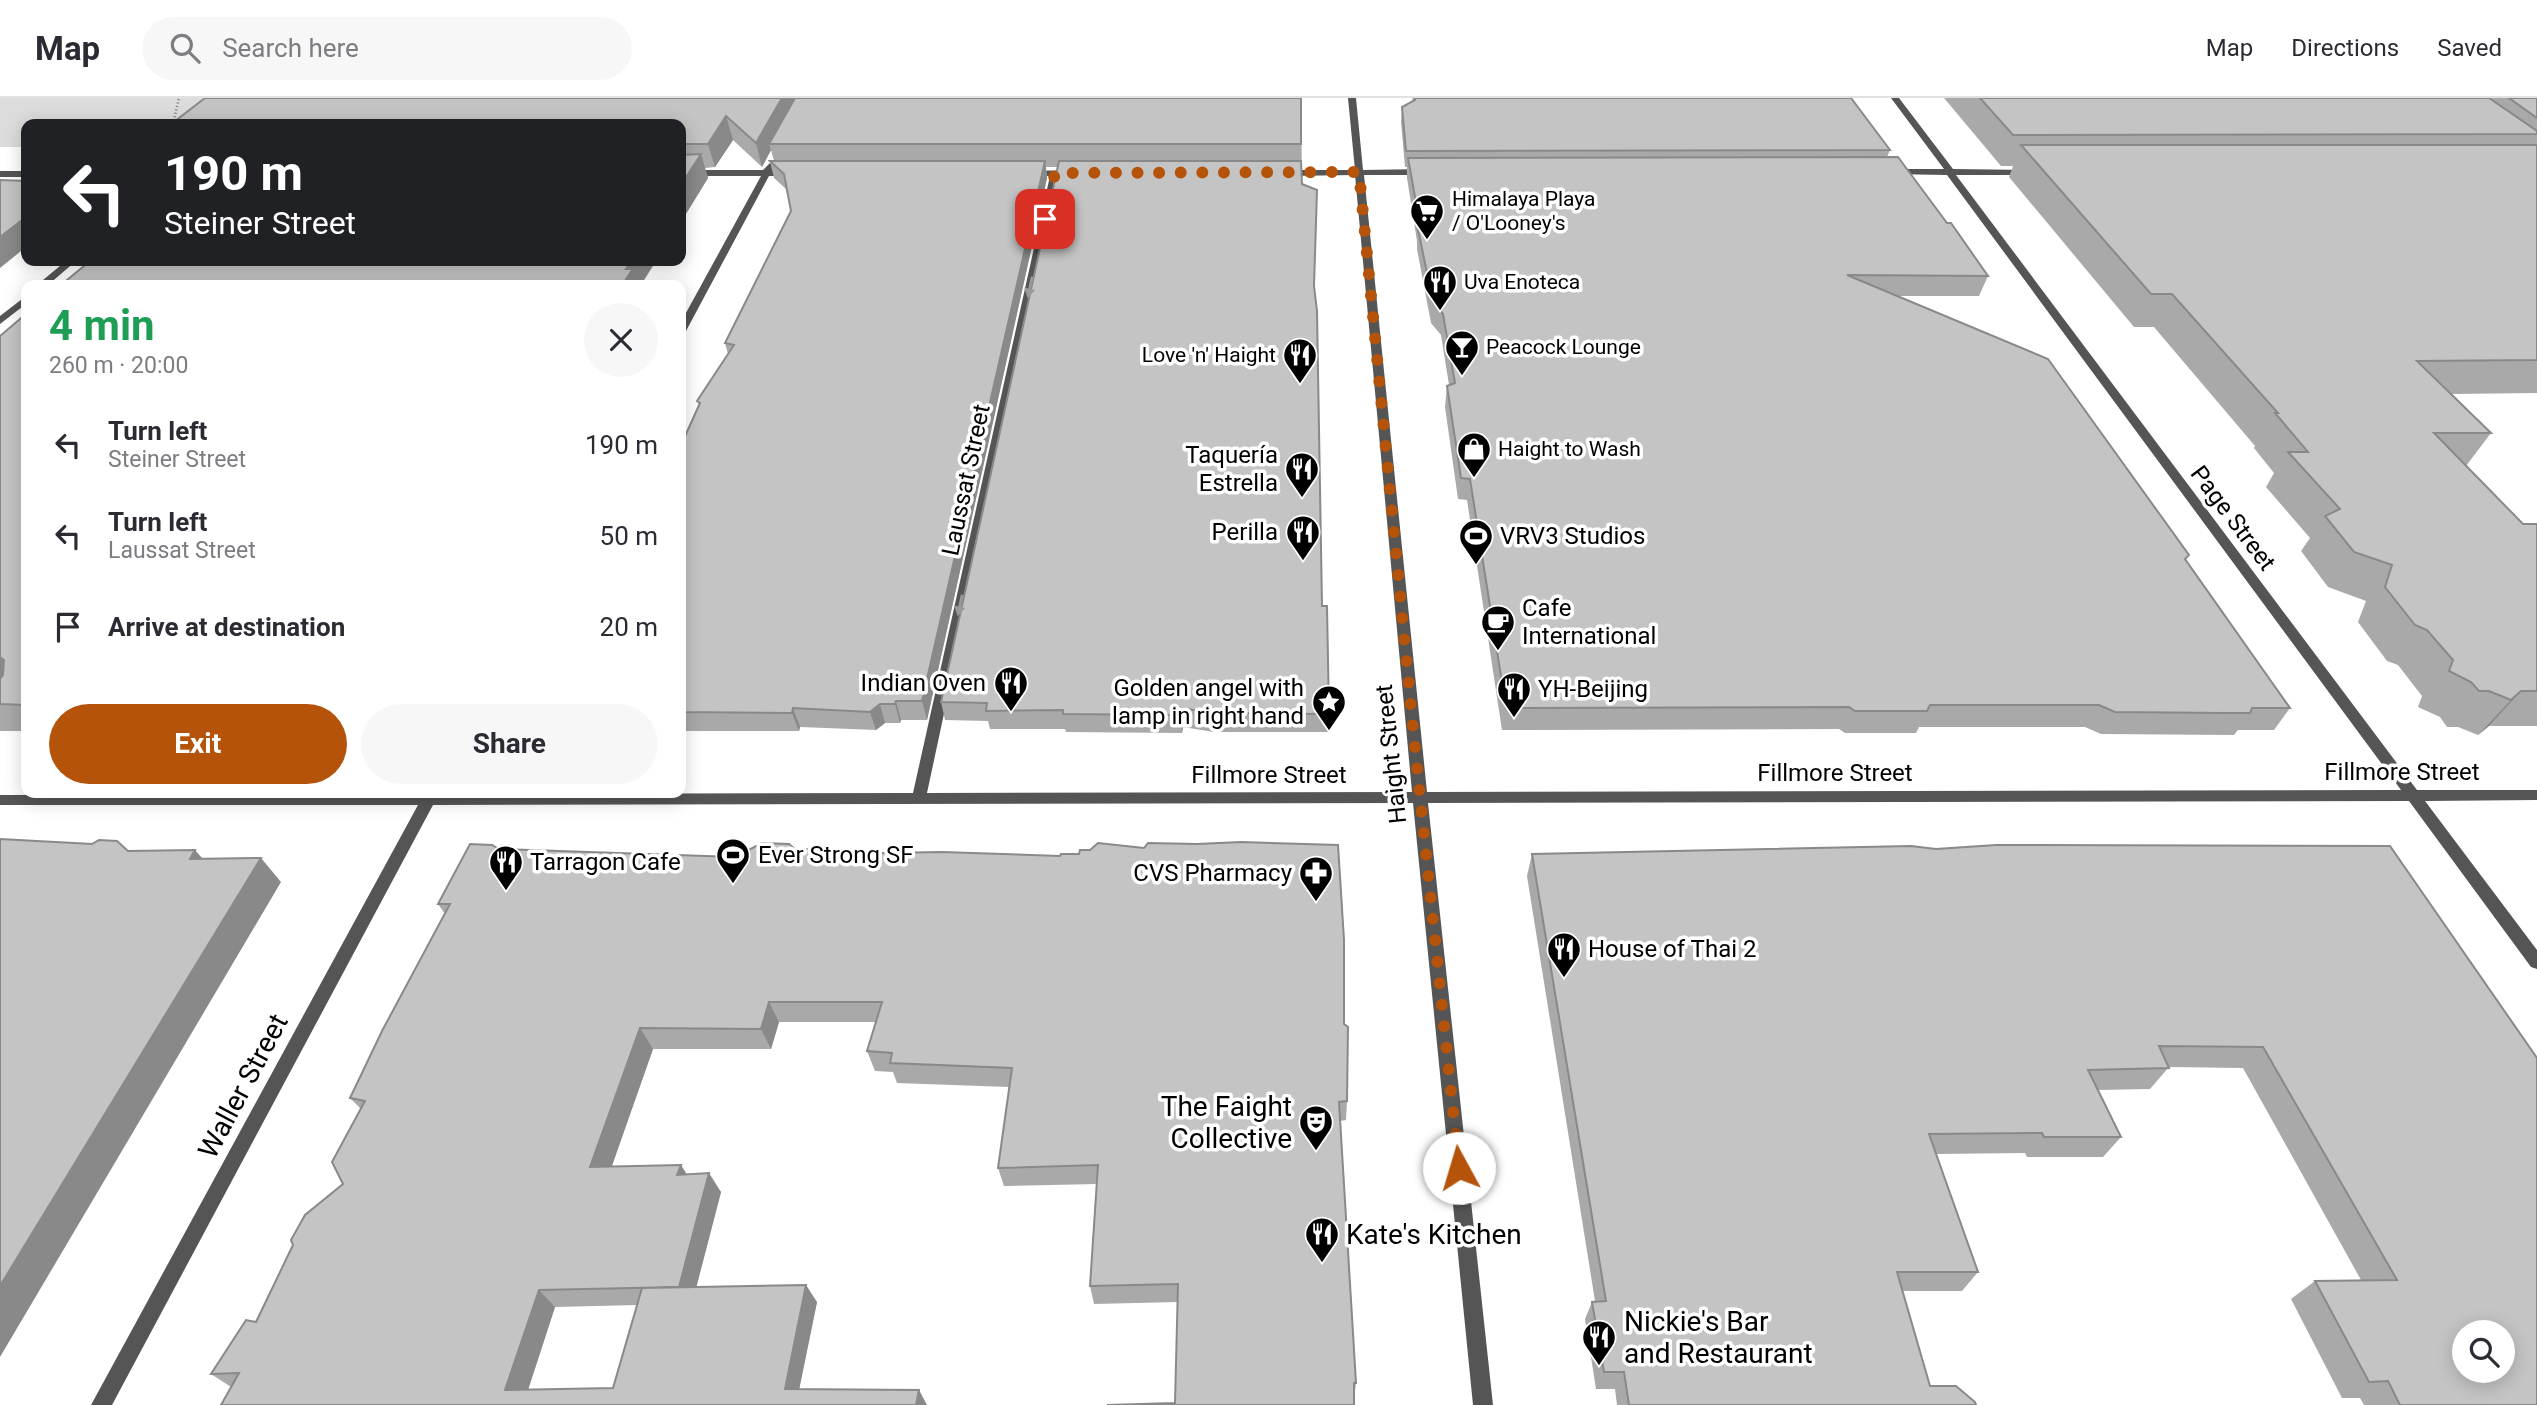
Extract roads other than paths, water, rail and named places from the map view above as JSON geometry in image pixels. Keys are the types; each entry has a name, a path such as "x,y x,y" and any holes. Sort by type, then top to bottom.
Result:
{"street":[{"name":"Haight Street","path":"1352,98 1483,1405"},
{"name":"Page Street","path":"1895,98 2537,962"},
{"path":"686,322 775,156"},
{"path":"1279,173 1442,172"},
{"path":"1885,172 2044,172"},
{"path":"686,173 794,173"},
{"path":"1014,173 1083,173"},
{"name":"Laussat Street","path":"919,797 1055,173"},
{"path":"0,174 21,174"},
{"path":"48,280 65,266"},
{"path":"0,321 21,303"},
{"name":"Fillmore Street","path":"686,797 2537,794"},
{"name":"Fillmore Street","path":"0,800 215,798"},
{"name":"Waller Street","path":"101,1405 429,798"}],"place":[{"name":"Himalaya Playa / O'Looney's","path":"1427,241"},
{"name":"Uva Enoteca","path":"1440,312"},
{"name":"Peacock Lounge","path":"1462,377"},
{"name":"Love 'n' Haight","path":"1300,385"},
{"name":"Haight to Wash","path":"1474,479"},
{"name":"Taquería Estrella","path":"1302,499"},
{"name":"Perilla","path":"1303,562"},
{"name":"VRV3 Studios","path":"1476,566"},
{"name":"Cafe International","path":"1498,652"},
{"name":"Indian Oven","path":"1011,713"},
{"name":"YH-Beijing","path":"1514,719"},
{"name":"Golden angel with lamp in right hand","path":"1329,732"},
{"name":"Ever Strong SF","path":"733,885"},
{"name":"Tarragon Cafe","path":"506,892"},
{"name":"CVS Pharmacy","path":"1316,903"},
{"name":"House of Thai 2","path":"1564,979"},
{"name":"The Faight Collective","path":"1316,1152"},
{"name":"Kate's Kitchen","path":"1322,1264"},
{"name":"Nickie's Bar and Restaurant","path":"1599,1367"}]}
